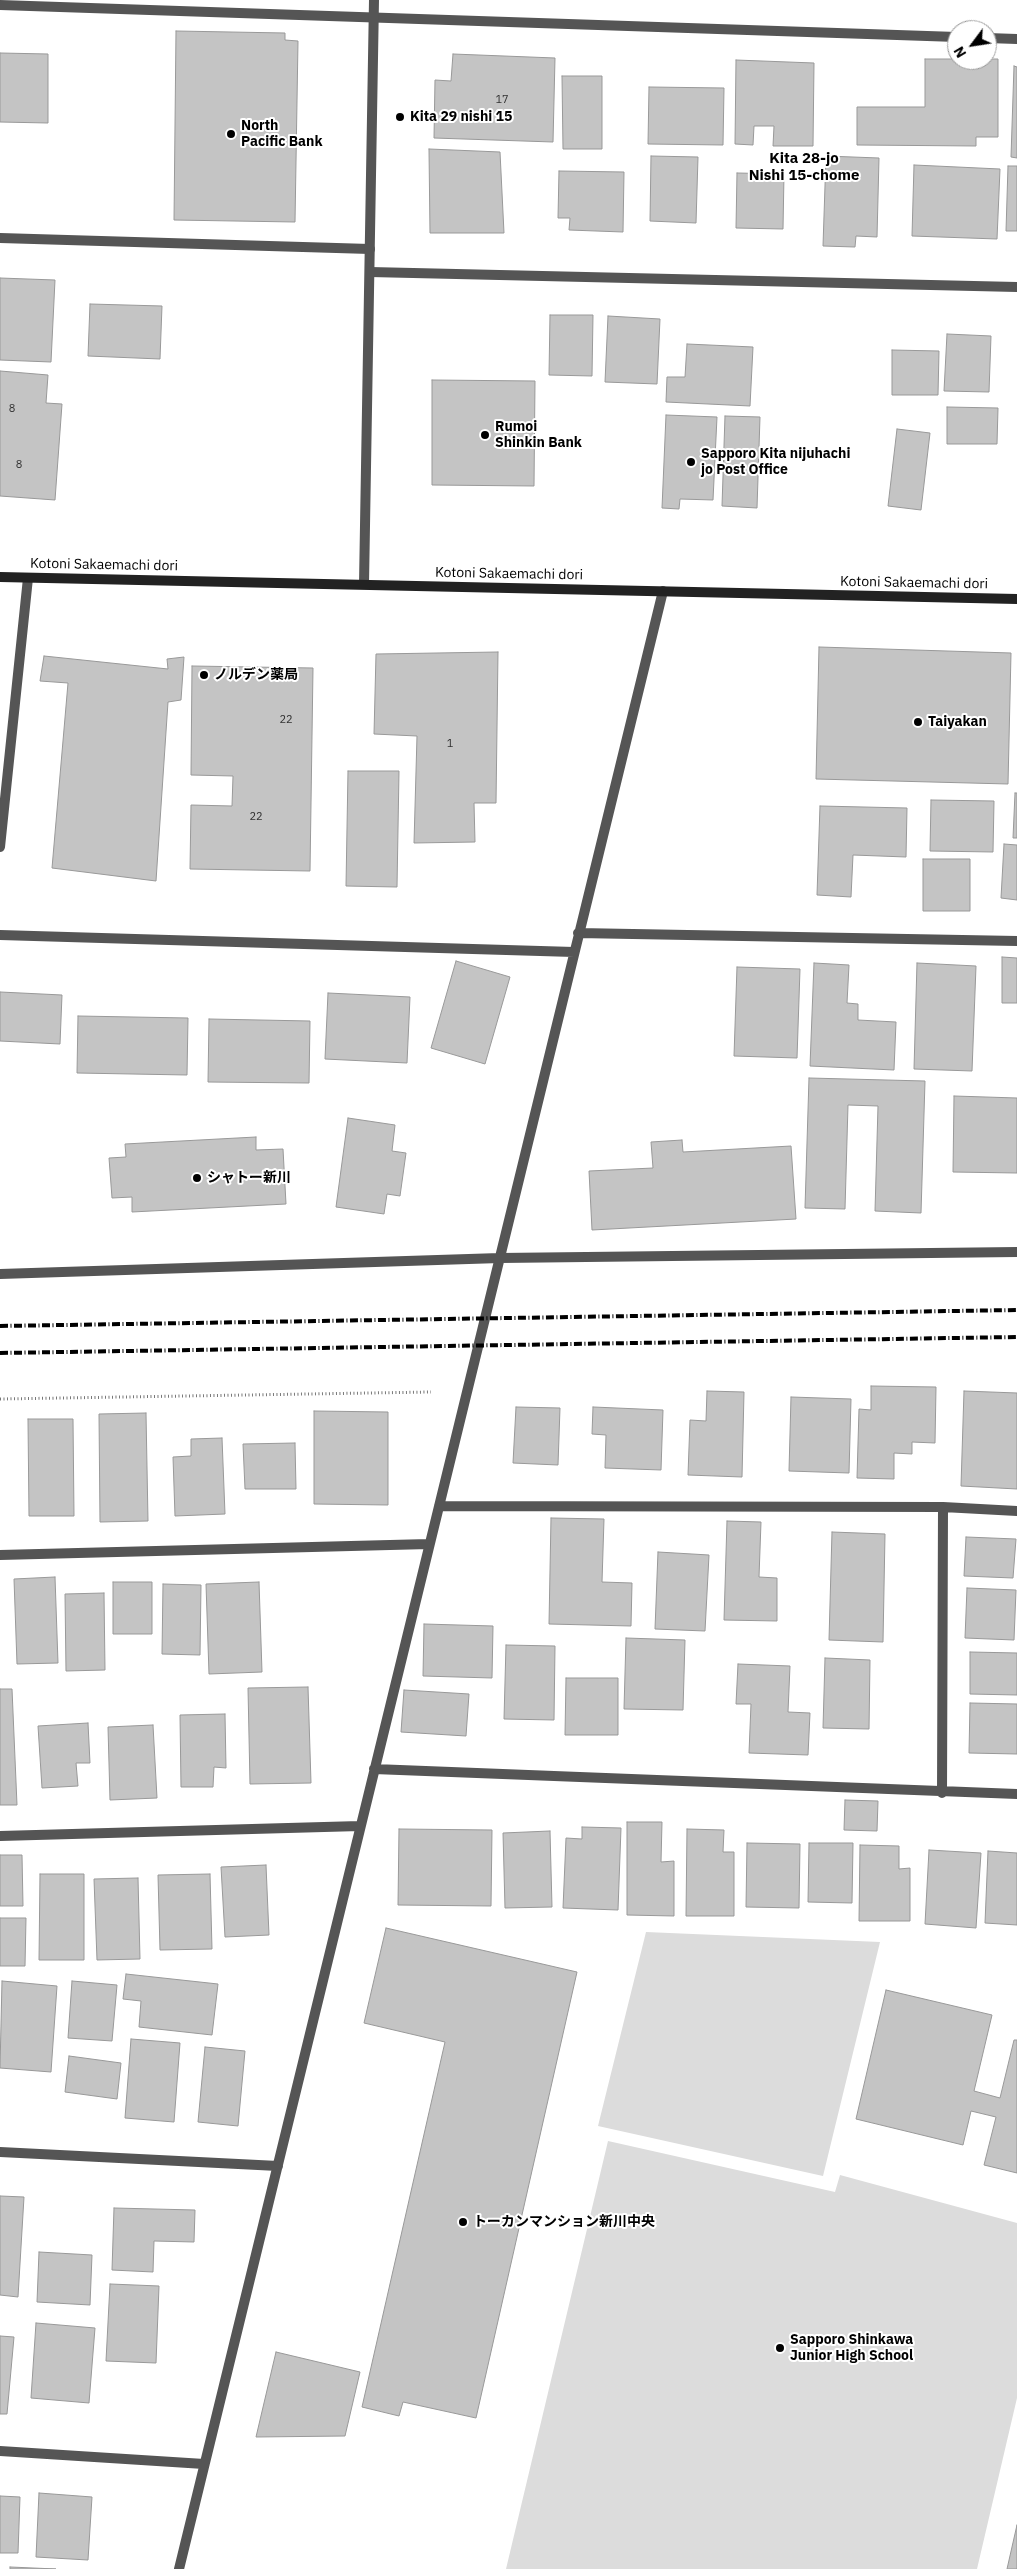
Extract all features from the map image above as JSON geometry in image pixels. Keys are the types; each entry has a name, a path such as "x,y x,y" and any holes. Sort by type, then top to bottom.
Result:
{"main road":[{"name":"Kotoni Sakaemachi dori","path":"0,577 1017,599"}],"street":[{"path":"364,584 374,0"},
{"path":"0,5 947,37"},
{"path":"997,38 1017,39"},
{"path":"0,238 370,249"},
{"path":"370,272 1017,287"},
{"path":"0,847 28,578"},
{"path":"178,2569 663,591"},
{"path":"578,934 1017,941"},
{"path":"0,935 574,952"},
{"path":"0,1274 500,1258 1017,1252"},
{"path":"439,1506 943,1507 1017,1511"},
{"path":"942,1793 943,1507"},
{"path":"0,1555 429,1544"},
{"path":"374,1769 942,1793 1017,1794"},
{"path":"0,1836 360,1826"},
{"path":"0,2152 278,2166"},
{"path":"0,2451 204,2464"}],"path":[{"path":"0,1399 431,1392"}],"shaded area":[{"path":"646,1932 880,1942 823,2176 598,2126"},
{"name":"Sapporo Shinkawa Junior High School","path":"608,2141 835,2192 840,2175 1017,2223 1017,2398 977,2569 506,2569"}],"building":[{"path":"176,31 285,33 285,40 298,41 295,222 174,220"},
{"path":"0,53 48,54 48,123 0,122"},
{"path":"453,54 555,58 553,142 434,138 435,80 451,81"},
{"path":"925,59 947,59 947,70 997,70 998,59 998,137 976,137 976,146 857,145 857,107 925,107"},
{"path":"736,60 814,63 813,146 773,146 774,126 754,126 753,145 735,144"},
{"path":"1014,66 1017,67 1017,158 1011,157"},
{"path":"562,76 602,76 602,149 563,149"},
{"path":"649,87 724,88 723,145 648,144"},
{"path":"429,149 500,152 504,233 430,233"},
{"path":"651,156 698,157 696,223 650,221"},
{"path":"826,156 879,158 877,237 856,236 855,247 823,246"},
{"path":"914,165 1000,169 997,239 912,236"},
{"path":"1008,166 1017,166 1017,231 1006,231"},
{"path":"559,171 624,172 623,232 569,230 570,218 558,218"},
{"path":"737,173 784,174 783,229 736,228"},
{"path":"0,278 55,280 51,362 0,360"},
{"path":"90,304 162,306 160,359 88,356"},
{"path":"550,315 593,315 592,376 549,375"},
{"path":"608,316 660,319 657,384 605,382"},
{"path":"947,334 991,336 989,392 944,391"},
{"path":"687,344 753,347 750,406 666,402 667,377 685,377"},
{"path":"892,350 939,351 938,395 892,395"},
{"path":"0,371 48,375 46,403 62,404 55,500 0,496"},
{"path":"432,380 535,381 534,486 432,485"},
{"path":"947,407 998,408 997,444 947,444"},
{"path":"666,415 717,417 713,500 680,499 679,509 662,508"},
{"path":"725,416 760,417 757,508 722,506"},
{"path":"897,429 930,433 921,510 888,506"},
{"path":"819,647 1011,653 1008,784 816,779"},
{"path":"498,652 496,803 474,803 475,842 414,843 417,736 374,734 376,654"},
{"path":"44,656 168,669 167,659 184,657 181,700 168,702 156,881 52,868 68,683 40,681"},
{"path":"192,666 313,668 310,871 190,869 191,805 232,806 233,776 191,775"},
{"path":"348,771 399,771 397,887 346,886"},
{"path":"1015,793 1017,793 1017,838 1013,838"},
{"path":"931,800 994,801 993,852 930,851"},
{"path":"820,806 907,808 906,857 853,855 851,897 817,895"},
{"path":"1004,844 1017,845 1017,900 1001,898"},
{"path":"923,859 970,859 970,911 923,911"},
{"path":"1002,957 1017,958 1017,1003 1002,1003"},
{"path":"456,961 510,977 485,1064 431,1048"},
{"path":"814,963 849,965 847,1003 858,1004 858,1020 896,1022 894,1070 810,1066"},
{"path":"917,963 976,966 972,1071 914,1069"},
{"path":"737,967 800,969 797,1058 734,1056"},
{"path":"0,992 62,995 60,1044 0,1041"},
{"path":"328,993 410,997 407,1063 325,1059"},
{"path":"78,1016 188,1018 187,1075 77,1073"},
{"path":"209,1019 310,1021 309,1083 208,1082"},
{"path":"809,1078 925,1081 921,1213 875,1211 878,1106 848,1105 845,1209 805,1208"},
{"path":"954,1096 1017,1098 1017,1173 953,1172"},
{"path":"348,1118 395,1125 392,1151 406,1153 400,1196 387,1194 384,1214 336,1207"},
{"name":"シャトー新川","path":"256,1137 256,1150 283,1149 286,1204 132,1212 132,1197 112,1198 109,1158 126,1157 125,1144"},
{"path":"682,1140 683,1152 791,1146 796,1219 592,1230 589,1171 653,1168 651,1142"},
{"path":"871,1386 936,1387 935,1443 912,1442 912,1454 894,1453 894,1479 857,1478 859,1409 871,1410"},
{"path":"707,1391 744,1392 742,1477 688,1475 690,1420 706,1421"},
{"path":"964,1391 1017,1393 1017,1489 961,1486"},
{"path":"791,1397 851,1399 849,1473 789,1471"},
{"path":"516,1407 560,1408 558,1465 513,1463"},
{"path":"593,1407 663,1410 661,1470 605,1468 606,1435 592,1434"},
{"path":"314,1411 388,1412 388,1505 314,1504"},
{"path":"146,1413 148,1521 100,1522 99,1414"},
{"path":"28,1419 73,1419 74,1516 29,1516"},
{"path":"222,1438 225,1514 175,1516 173,1457 191,1456 191,1439"},
{"path":"295,1443 296,1489 245,1489 243,1444"},
{"path":"551,1518 604,1519 602,1582 632,1583 631,1626 549,1624"},
{"path":"727,1521 761,1522 759,1577 777,1578 777,1621 724,1620"},
{"path":"832,1532 885,1534 883,1642 829,1640"},
{"path":"966,1537 1016,1539 1013,1578 964,1576"},
{"path":"658,1552 709,1555 705,1631 655,1629"},
{"path":"55,1577 58,1663 17,1664 14,1579"},
{"path":"113,1582 152,1582 152,1634 113,1634"},
{"path":"259,1582 262,1672 209,1674 206,1584"},
{"path":"163,1584 201,1585 200,1655 162,1654"},
{"path":"967,1588 1016,1590 1014,1640 965,1638"},
{"path":"104,1593 105,1670 66,1671 65,1594"},
{"path":"424,1624 493,1626 492,1678 423,1676"},
{"path":"626,1638 685,1640 683,1710 624,1709"},
{"path":"506,1645 555,1646 554,1720 504,1719"},
{"path":"970,1652 1017,1653 1017,1695 970,1694"},
{"path":"825,1658 870,1660 869,1729 823,1728"},
{"path":"738,1664 790,1666 788,1712 810,1713 808,1755 749,1753 751,1704 736,1704"},
{"path":"566,1678 618,1678 618,1735 565,1735"},
{"path":"308,1687 311,1783 250,1784 248,1688"},
{"path":"0,1689 12,1689 17,1805 0,1805"},
{"path":"404,1690 469,1694 466,1736 401,1732"},
{"path":"970,1703 1017,1704 1017,1754 969,1753"},
{"path":"225,1714 226,1768 214,1767 213,1787 181,1787 180,1715"},
{"path":"88,1723 90,1763 76,1763 78,1786 42,1788 38,1726"},
{"path":"153,1725 157,1798 110,1800 108,1727"},
{"path":"845,1800 878,1801 877,1831 844,1830"},
{"path":"627,1822 662,1822 661,1862 674,1861 674,1916 627,1915"},
{"path":"582,1827 621,1828 618,1910 563,1908 566,1838 582,1839"},
{"path":"399,1829 492,1830 491,1906 398,1905"},
{"path":"687,1829 724,1830 723,1852 734,1852 734,1916 686,1916"},
{"path":"550,1831 552,1907 505,1908 503,1833"},
{"path":"747,1843 800,1844 799,1908 746,1907"},
{"path":"809,1843 853,1843 852,1903 808,1902"},
{"path":"860,1845 899,1846 899,1869 910,1868 910,1921 859,1921"},
{"path":"929,1850 981,1853 976,1928 925,1924"},
{"path":"988,1851 1017,1853 1017,1925 985,1923"},
{"path":"0,1855 22,1855 23,1906 0,1906"},
{"path":"266,1865 269,1935 225,1937 221,1867"},
{"path":"40,1874 84,1874 84,1960 39,1960"},
{"path":"210,1874 212,1949 160,1950 158,1875"},
{"path":"138,1878 140,1959 97,1960 94,1879"},
{"path":"0,1918 26,1918 25,1966 0,1966"},
{"name":"トーカンマンション新川中央","path":"386,1928 577,1972 476,2418 403,2402 399,2416 362,2407 445,2042 364,2023"},
{"path":"126,1974 218,1984 212,2035 139,2027 141,2001 123,1999"},
{"path":"2,1981 57,1986 51,2072 0,2068"},
{"path":"72,1981 117,1985 112,2041 68,2038"},
{"path":"886,1990 992,2015 974,2091 1000,2098 1014,2040 1017,2040 1017,2173 984,2165 996,2117 971,2111 963,2145 856,2119"},
{"path":"131,2039 180,2043 174,2122 125,2118"},
{"path":"205,2047 245,2051 238,2126 198,2122"},
{"path":"69,2056 121,2063 117,2099 65,2092"},
{"path":"0,2196 24,2197 18,2297 0,2295"},
{"path":"114,2208 195,2210 194,2242 154,2241 153,2272 112,2270"},
{"path":"39,2252 92,2255 90,2305 37,2302"},
{"path":"110,2284 159,2286 156,2363 106,2361"},
{"path":"36,2323 95,2328 89,2403 31,2398"},
{"path":"0,2336 14,2337 7,2414 0,2414"},
{"path":"276,2352 360,2372 345,2436 256,2437"},
{"path":"39,2493 92,2497 88,2560 36,2557"},
{"path":"0,2496 20,2497 18,2553 0,2553"},
{"path":"1017,2525 1017,2569 1007,2569"},
{"path":"10,2567 56,2569 10,2569"}],"railway":[{"path":"0,1326 1017,1310"},
{"path":"0,1353 1017,1337"}],"place":[{"name":"Kita 29 nishi 15","path":"400,117"},
{"name":"North Pacific Bank","path":"231,134"},
{"name":"Rumoi Shinkin Bank","path":"485,435"},
{"name":"Sapporo Kita nijuhachi jo Post Office","path":"691,462"},
{"name":"ノルデン薬局","path":"204,675"},
{"name":"Taiyakan","path":"918,722"},
{"name":"シャトー新川","path":"197,1178"},
{"name":"トーカンマンション新川中央","path":"463,2222"},
{"name":"Sapporo Shinkawa Junior High School","path":"780,2348"}],"district":[{"name":"Kita 28-jo Nishi 15-chome","path":"804,168"}]}
